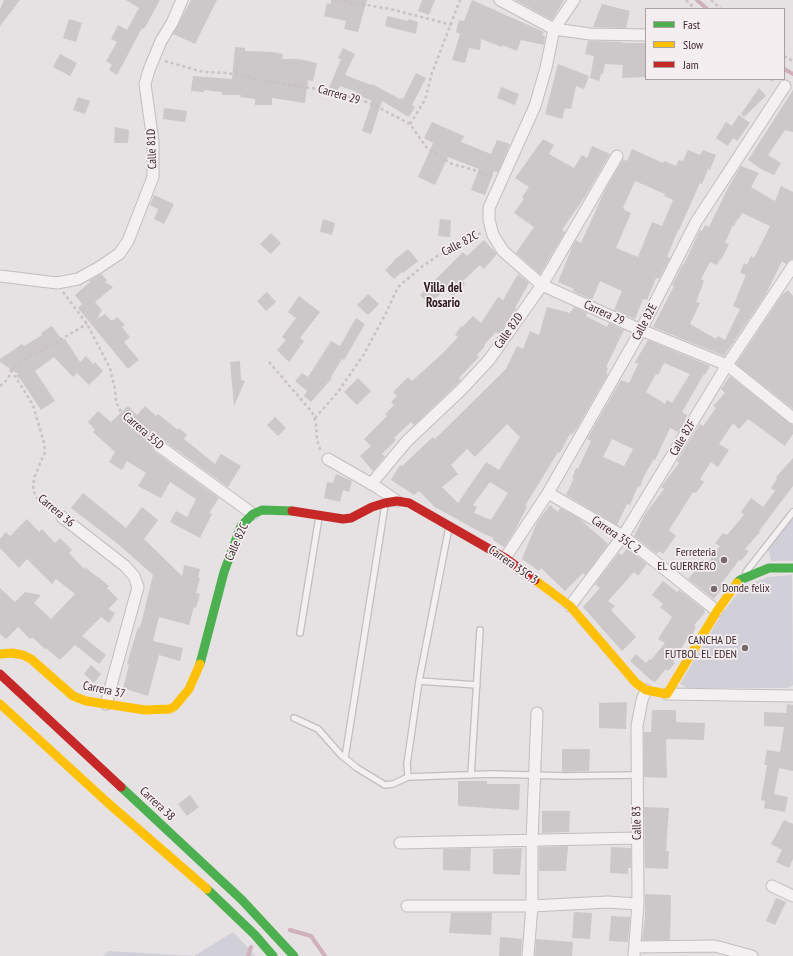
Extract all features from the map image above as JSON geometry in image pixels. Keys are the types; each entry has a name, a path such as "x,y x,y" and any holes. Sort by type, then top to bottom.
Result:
{"street":[{"name":"Calle 81D","path":"57,283 78,278 98,268 119,254 128,241 153,177 153,141 145,84 161,41 172,23 182,0"},
{"path":"500,0 554,29 590,34 645,35"},
{"name":"Calle 82C","path":"490,228 488,213 489,208 535,106 546,68 554,29 574,0"},
{"name":"Calle 82E","path":"505,558 548,493 641,330 696,222 785,86"},
{"name":"Calle 82D","path":"371,484 407,442 461,390 489,360 542,285 617,156"},
{"name":"Carrera 29","path":"490,228 503,251 542,285 641,330 727,365 793,418"},
{"name":"Calle 82F","path":"570,606 623,536 727,365 790,281 793,266"},
{"path":"0,276 57,283"},
{"name":"Carrera 35D","path":"159,446 253,514"},
{"name":"Carrera 35C 3","path":"328,459 397,501 409,503 505,558 570,606 636,683 646,690 667,694 793,696"},
{"name":"Carrera 35C 2","path":"548,493 623,536 717,611"},
{"name":"Calle 82C","path":"170,709 175,706 189,689 200,667 224,572 241,526 253,514 262,510 294,511 343,519 351,518 385,503 397,501"},
{"name":"Carrera 36","path":"62,517 125,566 134,576 138,587 106,704"},
{"path":"667,694 717,611 740,580 769,568 793,568"},
{"name":"Carrera 37","path":"0,654 12,653 31,659 73,696 86,701 145,710 170,709"},
{"name":"Carrera 38","path":"0,674 242,900 294,956"},
{"name":"Calle 83","path":"634,951 638,904 636,775 637,726 642,700 646,690"},
{"path":"0,704 108,803 210,892 255,935 273,956"},
{"path":"528,956 532,906 532,841 537,713"},
{"path":"400,843 637,838"},
{"path":"772,886 793,896"},
{"path":"407,906 532,906 607,902 638,904"},
{"path":"634,951 715,946 752,956"}],"lane":[{"path":"345,758 385,503"},
{"path":"740,580 793,512"},
{"path":"300,633 319,515"},
{"path":"408,777 407,764 419,681 449,525"},
{"path":"471,775 480,630"},
{"path":"419,681 477,685"},
{"path":"294,718 318,729 345,758 385,785 393,784 408,777 492,774 636,775"}],"path":[{"path":"338,0 390,9 452,25"},
{"path":"410,124 425,100 432,73 452,25 460,0"},
{"path":"686,0 694,8"},
{"path":"711,0 720,8"},
{"name":"Carrera 29","path":"154,58 203,72 228,73 265,81 331,91 372,104 410,124 426,147 452,164 474,170 502,181"},
{"name":"Calle 82C","path":"315,418 338,392 364,354 398,287 439,255 490,228"},
{"name":"Carrera 35D","path":"57,283 87,324 110,368 115,389 116,402 123,416 159,446"},
{"path":"0,386 8,379 11,370 26,358 87,324"},
{"path":"269,362 312,412 315,418 319,446 328,459"},
{"name":"Carrera 36","path":"11,370 33,405 44,443 45,452 34,478 33,490 37,498 62,517"}],"shaded area":[{"path":"793,513 793,561 771,561 768,549"},
{"path":"792,575 793,685 787,688 687,688 680,684 721,615 739,592 750,584 768,577"},
{"path":"233,932 256,956 194,956"},
{"path":"109,951 194,956 103,956"}],"building":[{"path":"4,0 20,0 0,26 0,9"},
{"path":"126,0 160,0 144,29 142,28 117,75 109,70 112,65 106,61 117,42 111,39 118,25 127,30 139,8"},
{"path":"191,0 217,0 195,44 173,34"},
{"path":"331,0 367,0 358,32 344,29 346,21 324,16 327,3 331,4"},
{"path":"422,0 435,0 429,15 418,11"},
{"path":"472,0 544,32 542,35 545,36 544,45 521,40 517,51 503,45 502,47 481,39 480,50 469,48 465,63 452,60 460,34 456,32 459,20 464,21"},
{"path":"515,0 564,0 552,20"},
{"path":"602,4 630,11 626,28 593,27"},
{"path":"387,16 408,21 409,19 418,22 416,34 385,26"},
{"path":"69,19 82,23 76,42 63,38"},
{"path":"588,41 645,43 645,77 622,78 623,65 605,64 603,74 601,74 599,81 590,78 594,56 585,54"},
{"path":"235,47 245,48 245,51 283,54 282,59 299,59 317,63 313,81 308,80 305,103 272,98 272,105 255,105 255,99 240,97 241,95 222,95 222,92 204,90 204,92 191,91 193,76 232,79"},
{"path":"343,48 355,54 345,75 371,85 372,84 400,99 403,99 416,73 426,78 412,105 415,107 409,117 382,101 371,134 362,131 372,101 356,94 357,92 340,86 337,91 329,88 341,59 338,58"},
{"path":"60,54 77,63 70,76 53,67"},
{"path":"558,64 589,76 584,89 576,86 571,109 565,108 562,119 545,114"},
{"path":"501,87 519,94 515,105 497,98"},
{"path":"759,88 766,96 744,117 741,114"},
{"path":"793,90 793,132 785,130 768,155 781,163 774,175 761,169 748,160"},
{"path":"78,97 90,101 85,114 73,110"},
{"path":"164,108 187,111 185,122 163,119"},
{"path":"739,115 750,123 737,141 733,138 728,146 716,138 726,122 732,126"},
{"path":"432,122 464,136 461,142 491,154 497,140 510,144 498,172 494,171 485,195 471,190 479,169 448,157 435,185 418,177 433,143 424,138"},
{"path":"115,127 129,130 128,143 114,143"},
{"path":"543,139 554,145 549,154 574,168 582,155 587,158 592,146 610,154 586,195 562,230 565,232 540,274 516,253 534,227 514,213 524,199 522,197 529,187 515,178"},
{"path":"632,149 663,163 664,161 676,166 679,160 683,161 688,150 700,155 703,150 716,155 702,184 700,183 678,230 667,257 670,258 659,279 656,278 647,300 643,299 635,319 614,310 622,291 600,281 592,300 573,291 574,289 558,282 573,245 576,240 581,243 604,192 623,159 627,161","holes":["635,181 665,194 664,196 673,200 662,226 652,222 638,257 616,248 631,213 623,208"]},
{"path":"741,166 759,173 751,187 775,201 781,186 793,192 793,259 786,264 782,261 766,294 724,356 653,327 674,286 672,285 700,230 702,231 705,225 709,227 728,188","holes":["742,213 770,226 754,258 751,256 747,265 744,263 740,273 746,275 733,306 740,309 725,340 718,336 716,339 690,324 700,303 696,302 704,281 701,279 710,262 717,265 720,259 721,260 729,244 725,243 733,225 734,226"]},
{"path":"154,195 174,204 164,224 154,219 158,209 150,205"},
{"path":"323,219 335,223 332,235 320,232"},
{"path":"440,219 451,220 450,237 438,236"},
{"path":"271,233 281,243 271,254 260,244"},
{"path":"484,240 497,254 484,269 480,265 463,281 465,284 453,296 446,289 429,304 420,295 463,252 467,256"},
{"path":"408,249 418,261 394,279 385,270 393,261"},
{"path":"101,274 107,280 105,282 113,287 95,302 102,310 97,319 105,314 112,321 117,317 125,325 122,327 130,337 124,342 139,360 128,369 78,308 82,304 75,295 90,282 89,281"},
{"path":"518,274 529,283 515,308 516,309 499,334 496,332 484,345 485,346 477,355 479,357 459,378 461,380 456,385 414,425 411,422 394,438 396,440 382,454 385,456 373,471 360,456 371,446 364,439 387,416 385,414 394,405 391,402 397,396 393,392 408,377 412,381 443,353 458,337 455,335 461,326 462,327 473,316 481,323 498,297 503,300"},
{"path":"788,290 793,296 793,409 736,364 782,295"},
{"path":"267,292 276,302 266,311 257,301"},
{"path":"368,294 379,304 368,315 357,305"},
{"path":"299,296 320,312 300,338 304,341 289,362 277,350 286,340 282,337 296,318 288,312"},
{"path":"547,307 570,313 574,307 587,313 586,316 607,327 609,323 624,330 606,367 608,368 606,373 608,374 574,433 573,432 572,435 570,434 560,453 558,452 525,506 527,507 504,547 493,540 494,538 435,507 419,491 414,495 391,480 400,465 402,466 433,437 435,439 506,369 517,346 523,349 530,331 539,335","holes":["507,424 520,437 499,470 486,462 458,503 442,487 458,474 451,465 467,449 475,457","490,482 508,493 491,520 474,513 477,507 473,505"]},
{"path":"356,318 365,324 344,360 342,359 331,377 332,378 311,402 304,396 307,391 295,381 302,373 308,377 331,341 340,346"},
{"path":"52,326 62,340 65,339 80,362 86,356 93,364 95,362 103,371 89,385 77,373 73,377 54,357 35,371 55,401 41,410 21,380 16,376 18,374 0,362 0,359 22,344 24,346 42,335 41,333"},
{"path":"648,340 710,366 682,412 687,415 683,425 678,432 670,428 655,460 654,459 644,476 640,487 638,486 630,505 627,504 617,525 566,495 574,478 572,478 576,468 578,469 591,441 587,439 621,380 629,383 638,364 635,362","holes":["664,363 690,374 672,403 667,400 665,404 646,392 656,374 658,375","612,439 633,449 624,466 603,457"]},
{"path":"240,361 241,380 245,381 234,406 230,362"},
{"path":"730,376 793,425 793,434 785,446 748,419 739,429 733,423 719,444 729,450 718,467 711,462 700,479 704,482 696,493 693,492 669,530 676,536 663,554 659,551 657,554 634,536 645,514 664,489 661,487 679,463 677,461 700,424 703,426 716,408 713,406 725,393 721,389"},
{"path":"358,378 371,391 357,405 344,392"},
{"path":"128,406 137,415 145,406 156,416 158,414 178,430 179,428 187,435 184,439 215,464 221,454 241,466 228,487 163,440 153,442 152,448 155,452 219,498 209,513 212,514 200,538 170,522 176,511 187,517 196,499 170,482 161,498 138,486 146,473 127,461 122,470 109,462 115,452 93,432 95,430 88,422 98,411 111,422"},
{"path":"275,417 286,428 278,436 267,425"},
{"path":"793,458 793,486 759,531 760,532 745,549 749,551 741,561 739,560 721,584 724,586 714,599 688,579 700,565 703,569 720,546 715,543 723,533 727,535 744,515 741,512 751,498 763,507 775,491 771,488 777,479 776,477"},
{"path":"336,474 352,481 349,492 343,490 340,502 324,498 327,482 333,483"},
{"path":"83,493 126,528 142,507 158,520 144,539 182,576 184,565 200,569 198,578 200,578 196,593 200,594 196,608 194,607 189,625 159,617 153,641 183,648 180,661 159,655 148,696 123,688 129,665 127,664 138,627 140,628 153,575 118,544 71,508"},
{"path":"550,505 558,512 560,508 580,519 608,544 585,575 583,573 565,591 541,568 539,571 522,559 537,522"},
{"path":"27,519 39,532 42,529 55,543 60,538 72,550 69,553 84,569 85,567 109,586 107,588 118,599 108,609 115,613 109,623 101,617 82,636 106,655 99,664 75,645 60,660 32,637 30,639 18,627 6,639 0,634 0,588 15,602 25,592 41,595 34,603 51,619 75,594 56,579 52,584 27,559 19,568 0,548 0,539 6,532 10,536"},
{"path":"627,548 647,564 638,576 634,572 608,601 615,606 611,610 636,637 622,651 583,607 600,588 595,584 619,553 622,555"},
{"path":"663,581 677,592 679,590 705,610 705,613 694,625 696,627 691,637 689,636 673,662 675,663 668,671 666,669 655,682 630,661 636,654 646,663 649,659 651,660 665,643 658,639 672,617 660,607 663,604 652,595"},
{"path":"91,665 101,674 94,683 84,674"},
{"path":"627,702 626,729 599,728 599,703"},
{"path":"787,704 793,705 793,771 779,768 774,794 788,797 785,812 764,808 765,801 761,800 767,765 764,765 767,750 780,752 784,727 764,726 764,712 786,713"},
{"path":"652,710 676,710 676,722 705,723 704,740 666,739 667,778 644,777 644,732 651,732"},
{"path":"562,749 590,749 589,771 562,772"},
{"path":"458,781 487,781 487,784 520,784 519,810 458,806"},
{"path":"190,795 199,807 187,816 178,804"},
{"path":"644,807 669,808 666,851 669,851 668,869 645,868"},
{"path":"542,811 570,811 569,832 542,833"},
{"path":"784,820 793,824 793,859 789,868 776,862 782,850 771,844"},
{"path":"568,846 566,871 539,871 539,847"},
{"path":"611,847 631,848 631,868 628,868 628,874 610,873"},
{"path":"471,848 470,871 443,870 443,849"},
{"path":"522,848 520,875 493,874 493,849"},
{"path":"645,894 671,895 670,940 642,940 645,918"},
{"path":"776,898 786,902 775,925 766,921"},
{"path":"574,912 592,913 590,939 572,938"},
{"path":"451,913 492,913 491,935 449,933"},
{"path":"611,916 630,917 628,942 609,941"},
{"path":"500,937 522,939 521,956 499,956"},
{"path":"536,939 573,942 572,956 535,956"}],"waterway":[{"path":"697,0 706,8"},
{"path":"785,70 793,74"},
{"path":"290,930 311,936 325,956"},
{"path":"248,956 251,947"}],"traffic: fast":[{"path":"200,664 224,572 241,526 253,514 262,510 292,511"},
{"path":"737,583 740,580 769,568 793,568"},
{"path":"121,787 242,900 294,956"},
{"path":"207,889 255,935 273,956"}],"traffic: slow":[{"path":"535,580 570,606 636,683 646,690 667,694 717,611 737,583"},
{"path":"0,654 12,653 23,655 31,659 73,696 86,701 145,710 170,709 175,706 189,689 200,664"},
{"path":"0,704 108,803 207,889"}],"traffic: jam":[{"path":"292,511 343,519 351,518 372,507 385,503 397,501 409,503 505,558 535,580"},
{"path":"0,674 121,787"}],"place":[{"name":"Ferreteria EL GUERRERO","path":"724,560"},
{"name":"Donde felix","path":"714,589"},
{"name":"CANCHA DE FUTBOL EL EDEN","path":"745,648"}],"district":[{"name":"Villa del Rosario","path":"443,296"}]}
